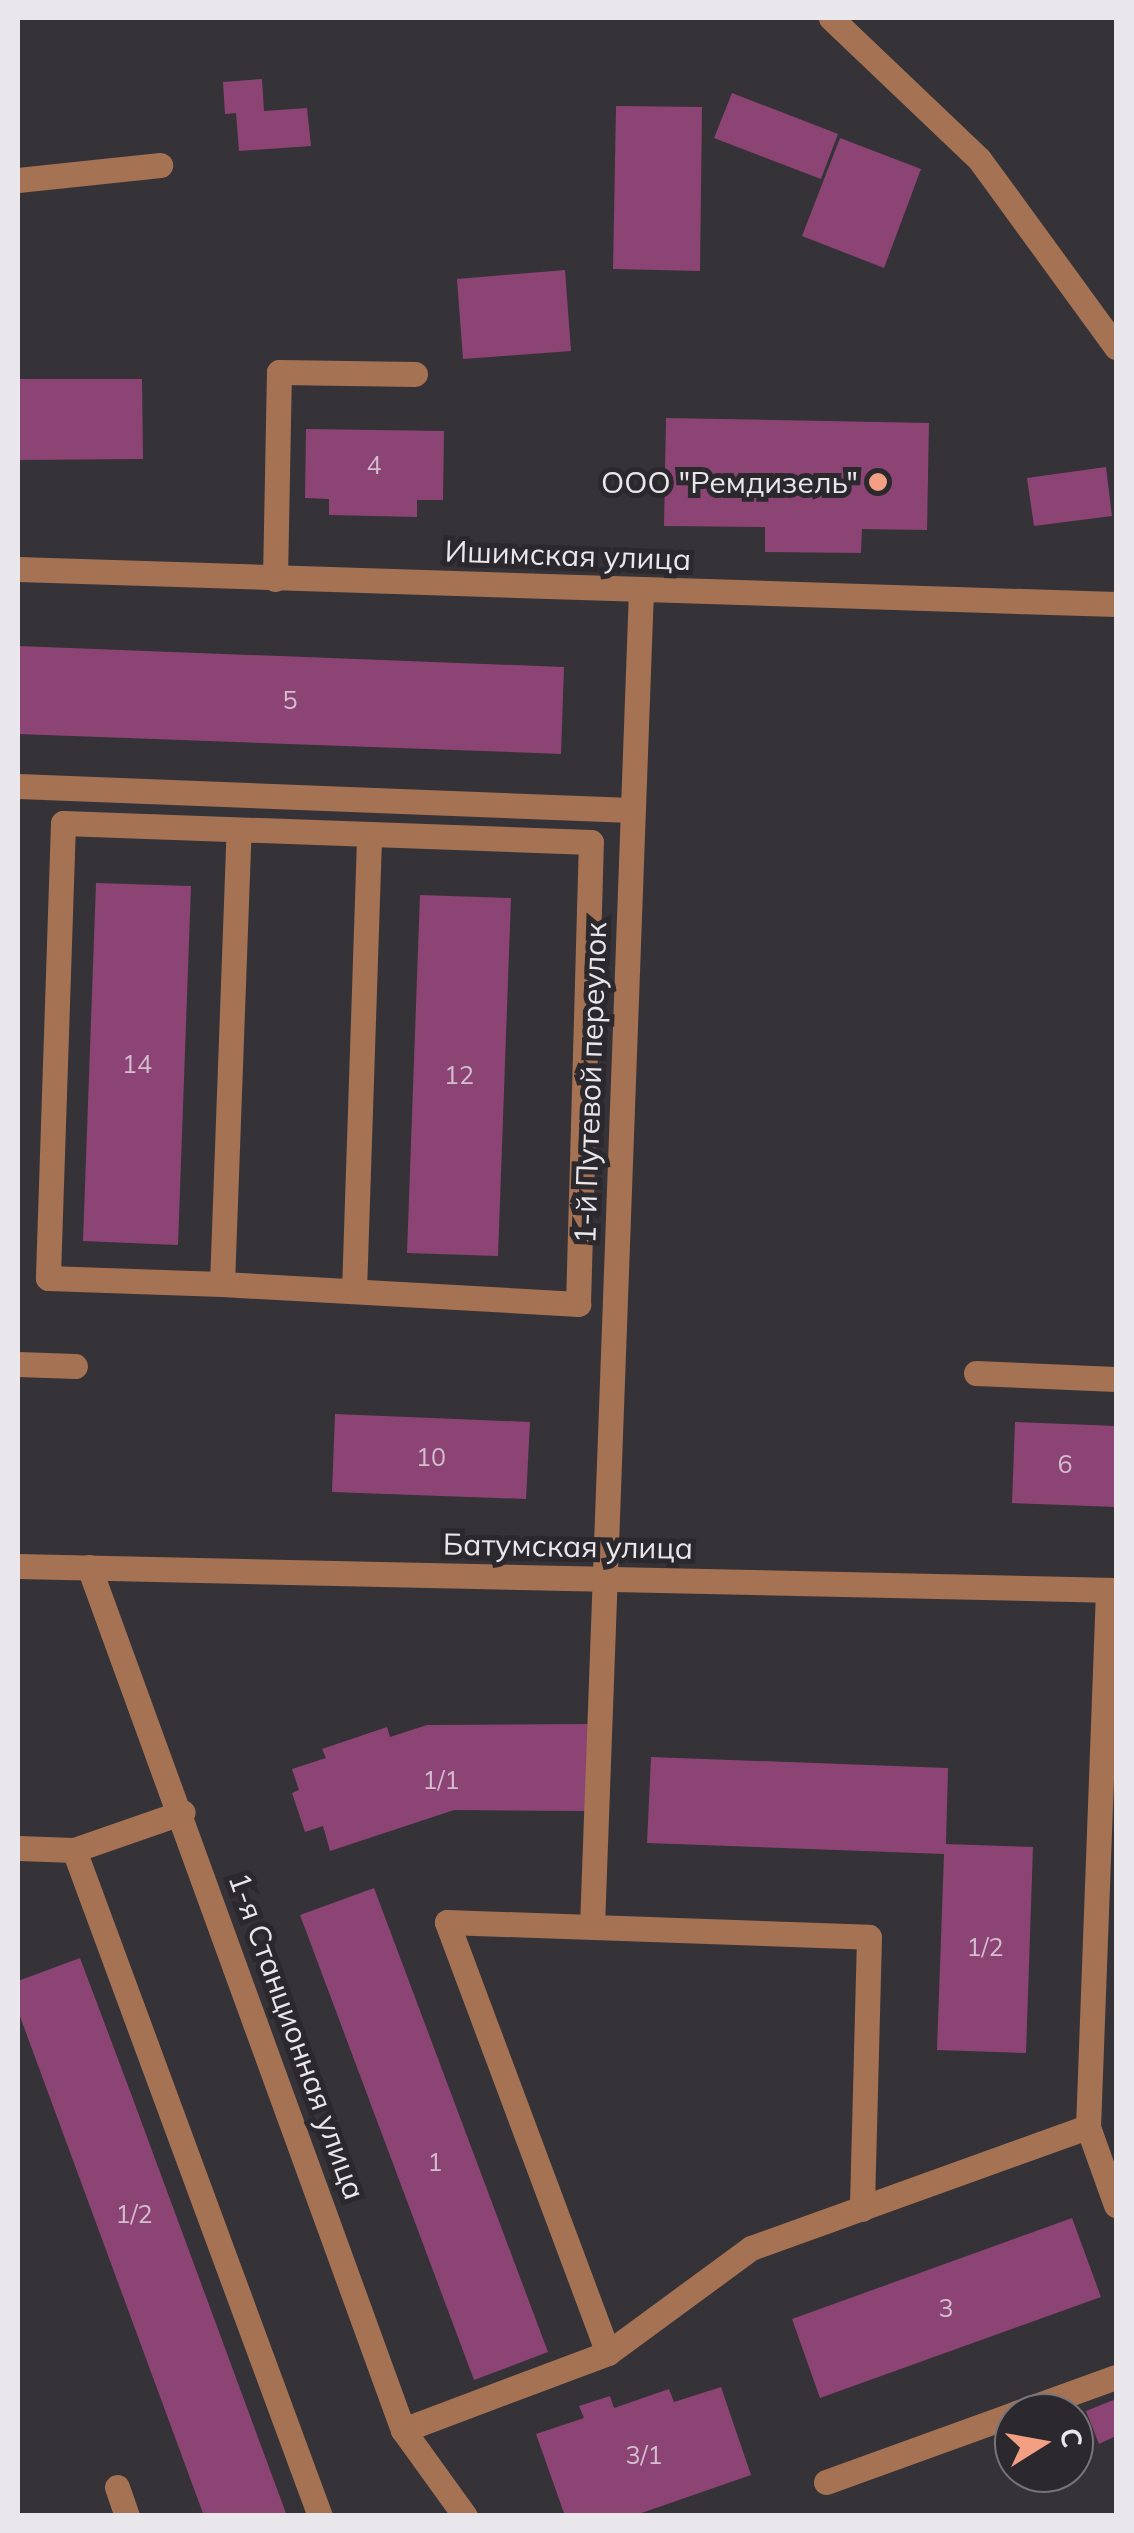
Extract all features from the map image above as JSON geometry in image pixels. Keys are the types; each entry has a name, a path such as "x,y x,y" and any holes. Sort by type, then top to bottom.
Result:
{"street":[{"path":"831,18 979,159 1116,347"},
{"path":"18,180 160,165"},
{"path":"275,580 279,372 415,374"},
{"name":"Ишимская улица","path":"18,569 1116,604"},
{"name":"1-й Путевой переулок","path":"592,1926 641,589"},
{"path":"18,786 632,810"},
{"path":"591,842 63,824 48,1278 578,1304 594,808"},
{"path":"222,1284 239,831"},
{"path":"354,1291 369,836"},
{"path":"18,1364 75,1366"},
{"path":"976,1373 1116,1379"},
{"name":"Батумская улица","path":"18,1566 1112,1590"},
{"name":"1-я Станционная улица","path":"89,1567 182,1812 403,2430 465,2516"},
{"path":"1112,1590 1088,2127 1116,2205"},
{"path":"18,1848 74,1850 182,1812"},
{"path":"74,1850 320,2516"},
{"path":"608,2354 447,1922 869,1937 862,2209"},
{"path":"403,2430 608,2354 752,2248 1088,2127"},
{"path":"1071,2393 1116,2377"},
{"path":"826,2482 994,2421"},
{"path":"116,2486 127,2516"}],"building":[{"path":"262,79 264,111 307,108 311,146 239,151 236,113 225,114 223,82"},
{"path":"732,93 838,134 821,179 714,138"},
{"path":"616,106 702,107 700,271 613,269"},
{"path":"840,138 921,169 884,268 802,236"},
{"path":"565,270 571,351 463,359 457,279"},
{"path":"18,379 142,379 143,459 18,460"},
{"path":"666,418 929,423 927,530 862,529 861,553 765,552 765,527 664,526"},
{"path":"306,429 444,431 443,500 417,500 417,517 329,515 329,499 305,498"},
{"path":"1106,467 1112,516 1034,526 1027,478"},
{"path":"18,646 564,667 561,754 18,734"},
{"path":"96,883 191,886 178,1245 83,1241"},
{"path":"420,895 511,898 498,1256 407,1253"},
{"path":"335,1414 530,1422 526,1499 332,1492"},
{"path":"1015,1422 1116,1426 1116,1507 1012,1503"},
{"path":"588,1724 585,1811 454,1810 330,1851 323,1826 305,1832 292,1793 299,1790 292,1769 326,1758 322,1749 387,1727 390,1737 427,1725"},
{"path":"651,1757 948,1768 946,1844 1033,1847 1026,2053 937,2050 944,1854 647,1843"},
{"path":"374,1888 548,2352 474,2380 300,1915"},
{"path":"80,1958 287,2516 204,2516 18,2011 18,1981"},
{"path":"1072,2218 1101,2297 820,2398 792,2319"},
{"path":"721,2387 751,2475 633,2516 565,2516 536,2434 584,2418 579,2406 610,2396 614,2408 669,2389 674,2402"},
{"path":"1116,2399 1116,2436 1099,2444 1094,2431 1094,2408"}],"place":[{"name":"ООО \"Ремдизель\"","path":"878,482"}]}
